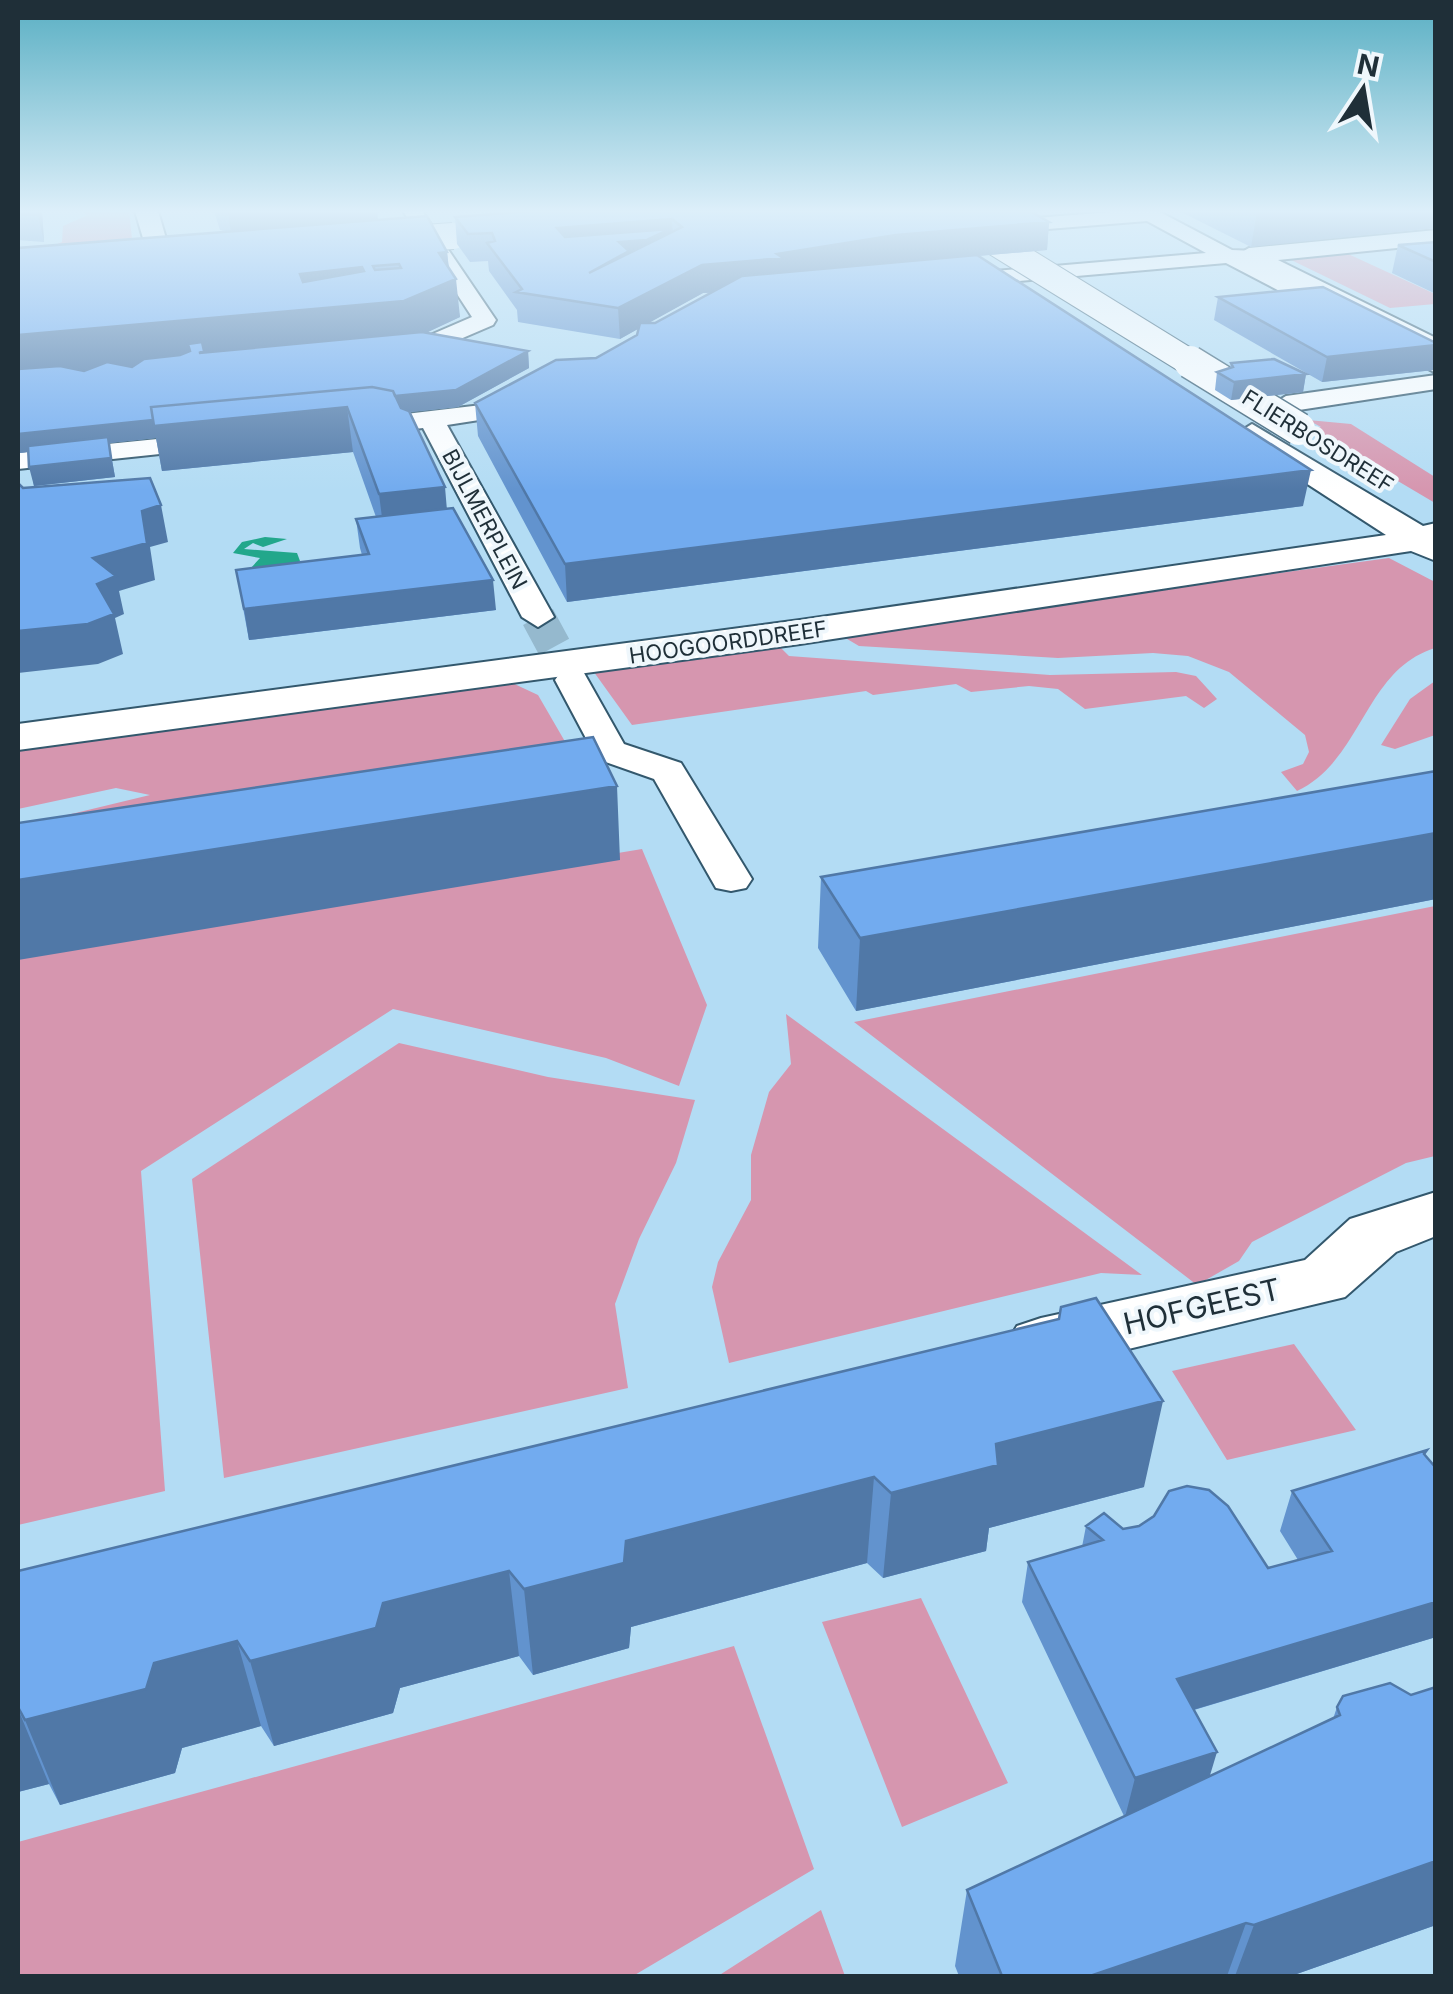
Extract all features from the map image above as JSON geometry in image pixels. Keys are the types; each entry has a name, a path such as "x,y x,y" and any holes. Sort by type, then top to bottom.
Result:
{"street":[{"path":"428,344 485,320 478,304"},
{"name":"FLIERBOSDREEF","path":"1068,304 1252,434 1428,536"},
{"name":"FLIERBOSDREEF","path":"1094,304 1293,417 1428,536"},
{"path":"1327,304 1436,366"},
{"path":"1342,304 1436,349"},
{"path":"396,347 428,344 465,350"},
{"name":"BIJLMERPLEIN","path":"334,430 496,411 560,379"},
{"path":"1293,417 1436,382"},
{"name":"BIJLMERPLEIN","path":"432,420 538,617"},
{"path":"18,461 237,439"},
{"path":"1309,470 1338,510 1310,534"},
{"name":"HOOGOORDDREEF","path":"18,702 774,599 1310,534 1428,536"},
{"name":"HOOGOORDDREEF","path":"18,738 800,632 1428,536"},
{"path":"572,680 610,751 668,771 731,879"},
{"name":"HOFGEEST","path":"982,1357 1322,1280 1342,1270 1356,1248 1380,1230 1436,1214"}],"shaded area":[{"path":"1382,304 1434,304 1390,308"},
{"path":"1308,420 1351,424 1435,477 1435,503 1310,429 1321,427"},
{"path":"265,537 287,539 263,547 253,543 244,549 297,553 300,561 279,574 250,569 260,558 233,553 242,542"},
{"path":"1389,558 1435,582 1435,648 1411,659 1393,675 1336,759 1319,777 1297,791 1281,772 1303,764 1309,752 1305,735 1229,672 1188,656 1153,653 1058,658 859,646 837,633"},
{"path":"774,641 789,656 1050,675 1176,672 1196,676 1217,699 1204,708 1186,696 1085,709 1058,689 1029,686 971,692 956,684 873,695 866,691 632,725 591,668"},
{"path":"506,680 538,695 567,745 48,830 63,816 150,795 116,788 18,809 18,745"},
{"path":"1435,681 1435,735 1395,749 1381,745 1410,699"},
{"path":"642,849 707,1005 679,1086 606,1058 393,1009 141,1171 165,1491 18,1525 18,953"},
{"path":"1435,906 1435,1156 1406,1163 1252,1242 1239,1261 1197,1285 854,1022"},
{"path":"786,1014 1142,1275 1101,1273 729,1363 712,1287 718,1262 751,1200 751,1155 769,1092 791,1064"},
{"path":"399,1043 548,1077 695,1100 676,1163 639,1239 615,1304 628,1388 224,1478 192,1179"},
{"path":"1294,1344 1356,1430 1227,1460 1172,1371"},
{"path":"921,1598 1008,1783 902,1827 822,1622"},
{"path":"734,1646 814,1869 633,1976 18,1976 18,1842"},
{"path":"821,1910 845,1976 718,1976"}],"building":[{"path":"18,304 369,304 18,335"},
{"path":"593,304 626,304 618,308"},
{"path":"690,304 1053,304 1311,470 565,564 475,403 556,360 596,358 637,335 640,323 655,323"},
{"path":"1231,304 1357,304 1436,343 1436,345 1327,357"},
{"path":"422,332 528,351 456,390 395,396 393,391 372,387 151,407 153,420 18,434 18,369 60,366 84,371 107,362 132,367 144,359 180,355 190,351 188,344 202,342 204,351 199,353"},
{"path":"1274,359 1306,374 1234,382 1217,372 1233,367 1231,363"},
{"path":"372,387 393,391 401,408 409,411 445,487 379,494 347,407 154,426 151,407"},
{"path":"108,437 111,458 29,467 28,446"},
{"path":"150,478 161,505 142,511 147,543 93,558 116,576 97,584 114,614 88,624 18,631 18,483 23,488"},
{"path":"453,508 493,580 244,609 236,570 369,554 356,519"},
{"path":"593,737 617,786 18,880 18,823"},
{"path":"1436,771 1436,833 860,938 821,877"},
{"path":"1096,1298 1163,1401 996,1444 998,1465 891,1493 874,1477 626,1541 624,1563 524,1589 509,1571 383,1603 376,1628 250,1661 237,1641 154,1663 146,1689 25,1720 18,1707 18,1571 1059,1319 1061,1307"},
{"path":"1427,1450 1424,1454 1436,1468 1436,1602 1177,1679 1217,1752 1135,1778 1028,1562 1103,1540 1086,1526 1104,1513 1123,1529 1139,1526 1154,1516 1169,1491 1187,1486 1209,1490 1228,1506 1268,1568 1332,1551 1292,1491"},
{"path":"1390,1683 1411,1695 1436,1687 1436,1861 1254,1925 1246,1923 1090,1976 1002,1976 967,1890 1340,1715 1337,1707 1343,1696"}],"tunnel":[{"path":"538,617 572,680"}]}
